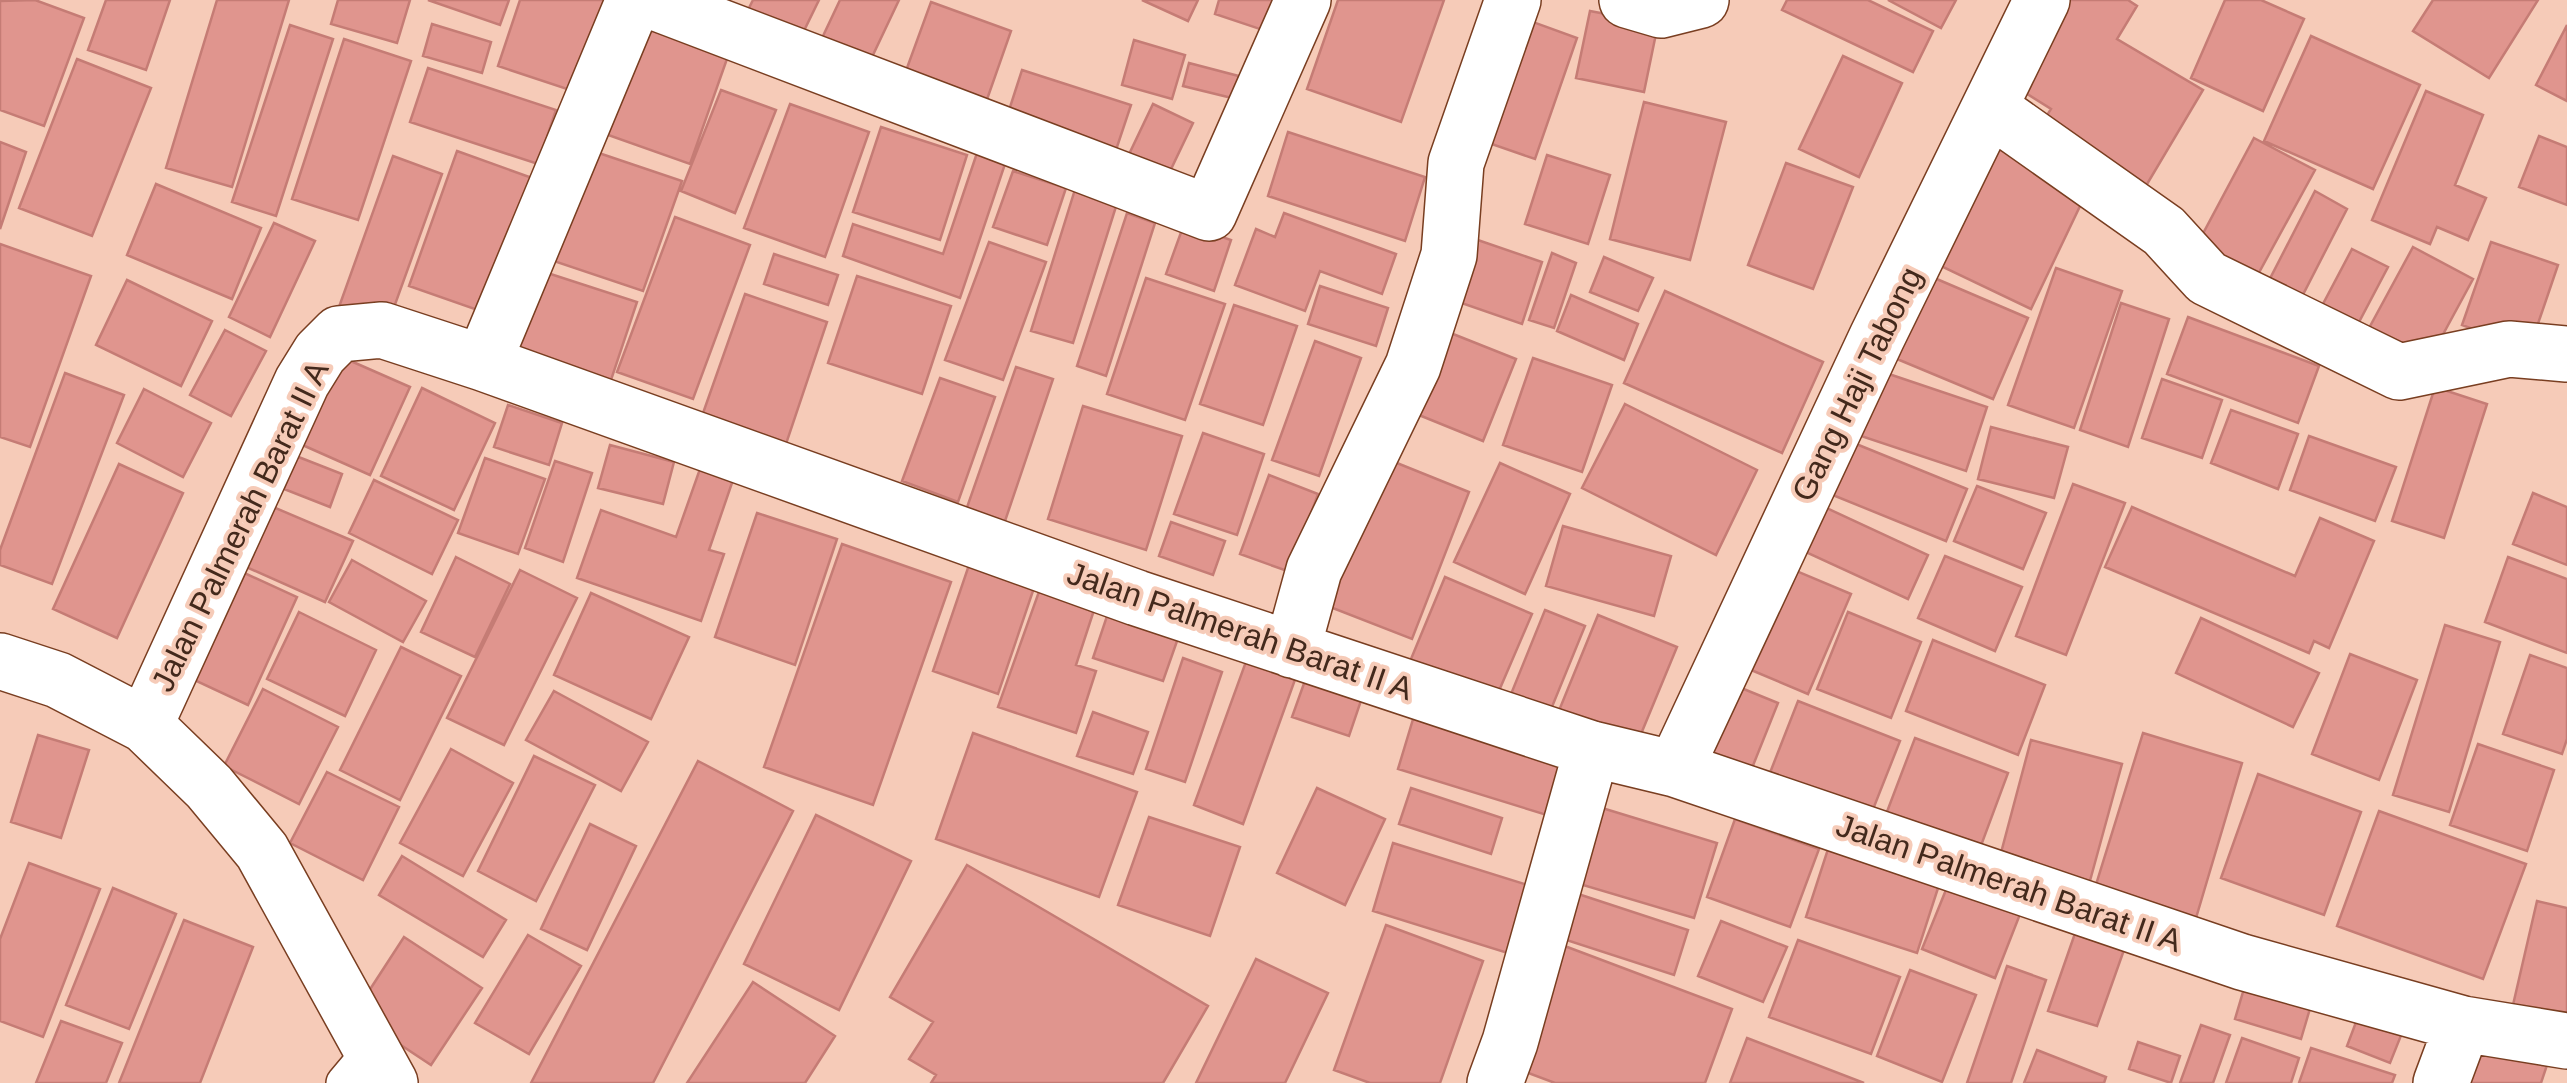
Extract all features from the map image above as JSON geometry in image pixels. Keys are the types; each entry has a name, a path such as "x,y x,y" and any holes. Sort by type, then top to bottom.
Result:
{"street":[{"path":"483,363 634,0"},
{"path":"648,0 1209,213 1303,0"},
{"path":"1292,650 1314,570 1413,366 1449,255 1456,163 1513,0"},
{"path":"1626,0 1661,10 1701,0"},
{"name":"Gang Haji Tabong","path":"1675,769 1877,337 2042,0"},
{"path":"1990,109 2164,231 2207,278 2399,372 2509,349 2567,354"},
{"name":"Jalan Palmerah Barat II A","path":"145,725 302,382 338,334 382,330 1137,598 1592,749 1675,769 2242,962 2463,1024 2567,1041"},
{"path":"0,661 58,680 145,725 209,786 262,852 368,1072"},
{"path":"1495,1083 1592,749"},
{"path":"2441,1083 2463,1024"}],"building":[{"path":"35,0 84,18 44,126 0,110 0,1"},
{"path":"106,0 170,0 146,70 88,50"},
{"path":"217,0 289,0 232,187 166,168"},
{"path":"338,0 410,0 397,43 331,24"},
{"path":"428,0 509,0 500,25"},
{"path":"520,0 604,0 573,91 498,66"},
{"path":"753,0 819,0 797,45 744,18"},
{"path":"840,0 899,0 863,76 815,53"},
{"path":"1142,0 1198,0 1188,21"},
{"path":"1219,0 1286,0 1275,34 1215,14"},
{"path":"1338,0 1444,0 1401,122 1307,89"},
{"path":"1787,0 1868,0 1933,31 1913,72 1782,10"},
{"path":"1888,0 1956,0 1941,28"},
{"path":"2060,0 2128,0 2137,6 2117,39 2203,90 2137,201 2033,138 2051,109 2010,83"},
{"path":"2225,0 2261,0 2304,19 2263,111 2191,78"},
{"path":"2433,0 2538,0 2489,78 2413,31"},
{"path":"931,2 1011,31 984,108 903,79"},
{"path":"1590,11 1658,24 1644,92 1576,78"},
{"path":"1522,18 1577,38 1535,159 1480,140"},
{"path":"432,24 491,42 482,73 423,56"},
{"path":"632,24 728,56 690,164 594,130"},
{"path":"290,25 333,39 276,216 232,202"},
{"path":"2567,25 2567,101 2536,85"},
{"path":"2311,36 2420,85 2373,189 2264,141"},
{"path":"344,39 411,61 358,220 292,199"},
{"path":"1134,40 1185,55 1172,99 1122,85"},
{"path":"1843,56 1902,83 1859,177 1799,149"},
{"path":"77,59 151,88 92,236 19,208"},
{"path":"1189,63 1250,79 1244,101 1183,86"},
{"path":"428,68 556,110 538,164 410,122"},
{"path":"1022,70 1131,105 1111,165 1003,129"},
{"path":"721,90 776,110 735,213 681,191"},
{"path":"2426,91 2483,115 2455,185 2486,198 2468,240 2437,227 2430,244 2372,220"},
{"path":"1644,102 1726,122 1690,260 1610,239"},
{"path":"790,104 869,132 825,257 744,228"},
{"path":"1153,104 1193,123 1162,188 1122,169"},
{"path":"881,127 967,155 940,240 853,212"},
{"path":"1288,132 1425,177 1405,241 1268,196"},
{"path":"1985,132 2091,183 2031,309 1924,258"},
{"path":"2539,136 2567,147 2567,205 2519,187"},
{"path":"2254,138 2315,170 2250,289 2191,256"},
{"path":"0,142 26,152 0,229"},
{"path":"578,146 682,181 643,291 536,255"},
{"path":"978,150 1006,161 960,298 843,256 853,224 943,254"},
{"path":"457,151 535,179 486,313 409,286"},
{"path":"1547,155 1610,175 1588,244 1525,224"},
{"path":"393,156 442,174 388,324 339,307"},
{"path":"1786,163 1853,187 1813,289 1748,265"},
{"path":"1013,171 1066,188 1047,245 993,227"},
{"path":"1077,183 1119,197 1073,343 1031,331"},
{"path":"156,184 261,228 232,299 127,255"},
{"path":"2315,191 2347,209 2293,314 2260,298"},
{"path":"1127,213 1155,223 1106,376 1077,366"},
{"path":"1284,213 1396,254 1382,294 1320,271 1305,311 1235,285 1256,229 1275,237"},
{"path":"675,217 750,245 693,399 617,372"},
{"path":"274,223 315,241 270,337 229,317"},
{"path":"1184,224 1231,240 1214,291 1166,274"},
{"path":"1469,237 1542,262 1522,324 1447,298"},
{"path":"989,242 1046,262 1003,380 945,360"},
{"path":"2491,242 2558,265 2529,350 2462,325"},
{"path":"0,244 91,276 30,447 0,437"},
{"path":"2413,247 2473,279 2428,362 2368,330"},
{"path":"2352,249 2388,267 2350,339 2314,321"},
{"path":"1552,253 1576,263 1554,328 1529,320"},
{"path":"774,254 838,275 828,305 764,284"},
{"path":"1604,257 1653,278 1638,311 1590,292"},
{"path":"529,267 637,302 609,386 502,351"},
{"path":"2056,268 2122,291 2074,428 2008,405"},
{"path":"857,276 951,306 922,394 828,363"},
{"path":"1932,277 2028,318 1993,399 1897,359"},
{"path":"1146,278 1225,304 1185,420 1107,394"},
{"path":"127,280 212,321 181,386 96,345"},
{"path":"1320,286 1388,308 1376,346 1308,324"},
{"path":"1665,291 1823,362 1782,453 1624,383"},
{"path":"745,294 827,322 786,444 702,416"},
{"path":"1571,295 1638,324 1624,360 1557,331"},
{"path":"2121,303 2169,319 2128,447 2080,430"},
{"path":"1234,305 1297,326 1263,425 1200,404"},
{"path":"2188,317 2319,366 2298,423 2167,374"},
{"path":"225,330 266,351 231,416 190,395"},
{"path":"1443,330 1516,359 1483,441 1409,411"},
{"path":"1315,341 1361,358 1319,476 1272,460"},
{"path":"328,351 410,387 370,475 289,439"},
{"path":"1533,358 1612,385 1582,472 1503,445"},
{"path":"1016,367 1053,379 1002,530 964,516"},
{"path":"1877,370 1987,407 1966,471 1855,434"},
{"path":"65,373 124,395 52,584 0,565 0,550"},
{"path":"940,378 995,397 958,502 902,481"},
{"path":"2162,379 2222,400 2202,458 2142,438"},
{"path":"2435,387 2487,404 2444,538 2392,521"},
{"path":"422,388 495,423 454,510 381,476"},
{"path":"144,389 211,423 183,477 117,443"},
{"path":"1625,404 1757,470 1716,555 1582,488"},
{"path":"508,405 562,423 549,465 494,447"},
{"path":"1083,406 1182,436 1146,550 1048,519"},
{"path":"2231,410 2298,434 2278,489 2211,463"},
{"path":"1991,427 2068,447 2054,498 1978,479"},
{"path":"1203,433 1264,454 1237,535 1174,514"},
{"path":"1834,435 1967,489 1946,541 1813,487"},
{"path":"2309,436 2396,467 2375,521 2290,490"},
{"path":"610,445 674,462 663,504 598,488"},
{"path":"296,456 342,474 330,507 284,489"},
{"path":"1382,457 1469,492 1412,639 1325,605"},
{"path":"485,458 545,479 518,554 458,533"},
{"path":"555,461 592,473 563,562 525,548"},
{"path":"1500,463 1570,494 1525,594 1454,562"},
{"path":"119,464 183,493 117,638 53,609"},
{"path":"701,466 734,477 709,550 724,554 701,621 577,578 601,510 676,537"},
{"path":"1269,475 1318,494 1290,572 1240,554"},
{"path":"374,480 458,520 432,574 349,533"},
{"path":"2073,484 2125,503 2066,655 2016,636"},
{"path":"1977,486 2046,513 2023,569 1954,541"},
{"path":"2533,493 2567,507 2567,565 2513,544"},
{"path":"252,498 353,541 325,602 226,558"},
{"path":"1820,505 1928,555 1908,599 1799,549"},
{"path":"2132,507 2295,576 2320,518 2374,541 2329,648 2314,641 2309,653 2105,567"},
{"path":"757,513 837,539 795,665 715,637"},
{"path":"1171,522 1225,541 1213,575 1159,556"},
{"path":"1563,526 1671,556 1654,616 1546,586"},
{"path":"842,544 951,582 873,805 764,767"},
{"path":"1945,556 2022,587 1995,651 1918,618"},
{"path":"456,557 510,584 475,657 421,632"},
{"path":"2508,557 2567,579 2567,653 2485,622"},
{"path":"971,559 1036,582 998,694 933,671"},
{"path":"352,560 426,601 403,642 329,602"},
{"path":"1775,562 1851,594 1808,694 1732,662"},
{"path":"227,565 297,597 248,705 177,672"},
{"path":"520,570 577,598 504,745 447,718"},
{"path":"1445,577 1532,614 1492,707 1406,671"},
{"path":"1041,586 1096,604 1076,665 1096,671 1076,733 998,707"},
{"path":"591,593 689,637 651,719 554,675"},
{"path":"1112,601 1183,624 1163,681 1093,658"},
{"path":"1545,610 1585,626 1545,724 1505,709"},
{"path":"299,612 376,650 345,716 267,679"},
{"path":"1848,612 1921,642 1891,718 1817,689"},
{"path":"1598,615 1677,647 1636,746 1558,713"},
{"path":"2201,618 2319,673 2293,727 2176,673"},
{"path":"2445,625 2500,642 2449,812 2393,795"},
{"path":"1933,640 2045,685 2018,755 1906,711"},
{"path":"401,647 461,676 400,800 340,770"},
{"path":"2350,654 2417,680 2379,780 2312,754"},
{"path":"2530,655 2567,668 2567,739 2562,754 2503,734"},
{"path":"1248,656 1297,674 1243,824 1194,805"},
{"path":"1183,658 1222,672 1185,782 1146,769"},
{"path":"1312,661 1368,680 1349,736 1292,717"},
{"path":"1724,681 1778,703 1750,773 1696,751"},
{"path":"263,689 338,727 299,804 224,766"},
{"path":"554,691 648,742 621,791 526,740"},
{"path":"1798,701 1900,741 1868,822 1766,783"},
{"path":"1417,706 1584,757 1563,820 1398,769"},
{"path":"1093,712 1148,732 1133,774 1077,756"},
{"path":"973,733 1137,792 1099,897 936,839"},
{"path":"2143,733 2242,763 2196,918 2095,888"},
{"path":"38,735 89,750 61,838 11,822"},
{"path":"1915,738 2008,773 1979,851 1885,817"},
{"path":"2031,740 2122,764 2088,888 1998,864"},
{"path":"2478,744 2554,770 2527,851 2450,825"},
{"path":"451,749 513,783 463,876 400,843"},
{"path":"534,756 595,785 536,901 478,871"},
{"path":"698,761 793,811 653,1083 531,1083"},
{"path":"327,772 399,807 363,880 290,843"},
{"path":"2258,774 2361,812 2324,915 2221,878"},
{"path":"1317,788 1385,819 1345,905 1277,873"},
{"path":"1411,788 1502,818 1491,854 1399,824"},
{"path":"1589,804 1717,843 1694,918 1566,880"},
{"path":"2379,811 2526,864 2483,979 2337,926"},
{"path":"816,815 911,861 839,1010 744,964"},
{"path":"1149,817 1240,847 1210,936 1118,905"},
{"path":"1735,819 1819,849 1790,927 1707,897"},
{"path":"590,824 636,846 587,950 541,929"},
{"path":"1393,843 1534,887 1514,955 1373,911"},
{"path":"1828,849 1939,885 1917,953 1806,917"},
{"path":"402,856 506,920 483,957 379,895"},
{"path":"29,863 100,889 43,1037 0,1021 0,939"},
{"path":"967,865 1208,1006 1163,1083 931,1083 936,1075 909,1059 933,1022 890,997"},
{"path":"1952,875 2024,904 1995,978 1922,949"},
{"path":"113,888 176,914 129,1029 66,1005"},
{"path":"1569,891 1688,930 1674,975 1554,936"},
{"path":"2537,901 2567,908 2567,1017 2513,1005"},
{"path":"2081,916 2130,933 2097,1026 2048,1011"},
{"path":"184,920 253,947 200,1083 119,1083"},
{"path":"1721,921 1787,947 1763,1002 1698,976"},
{"path":"1386,925 1483,961 1440,1083 1370,1083 1334,1070"},
{"path":"528,935 581,966 529,1054 475,1023"},
{"path":"404,937 482,988 431,1065 354,1014"},
{"path":"1798,940 1900,977 1871,1054 1769,1017"},
{"path":"1562,945 1732,1009 1705,1083 1555,1083 1515,1068"},
{"path":"1256,959 1328,993 1285,1083 1196,1083"},
{"path":"2007,966 2046,980 2011,1083 1967,1083"},
{"path":"1910,970 1976,995 1942,1082 1877,1056"},
{"path":"2248,975 2314,995 2301,1039 2235,1019"},
{"path":"753,982 835,1036 805,1083 687,1083"},
{"path":"2364,1001 2408,1018 2390,1063 2347,1046"},
{"path":"61,1021 122,1043 106,1083 36,1083"},
{"path":"2201,1025 2230,1035 2213,1083 2180,1083"},
{"path":"2466,1033 2549,1059 2541,1083 2451,1083"},
{"path":"1747,1038 1864,1083 1730,1083"},
{"path":"2242,1038 2299,1058 2291,1083 2226,1083"},
{"path":"2138,1042 2180,1056 2171,1083 2129,1069"},
{"path":"2311,1048 2395,1075 2392,1083 2299,1083"},
{"path":"2037,1050 2106,1077 2104,1083 2024,1083"}]}
